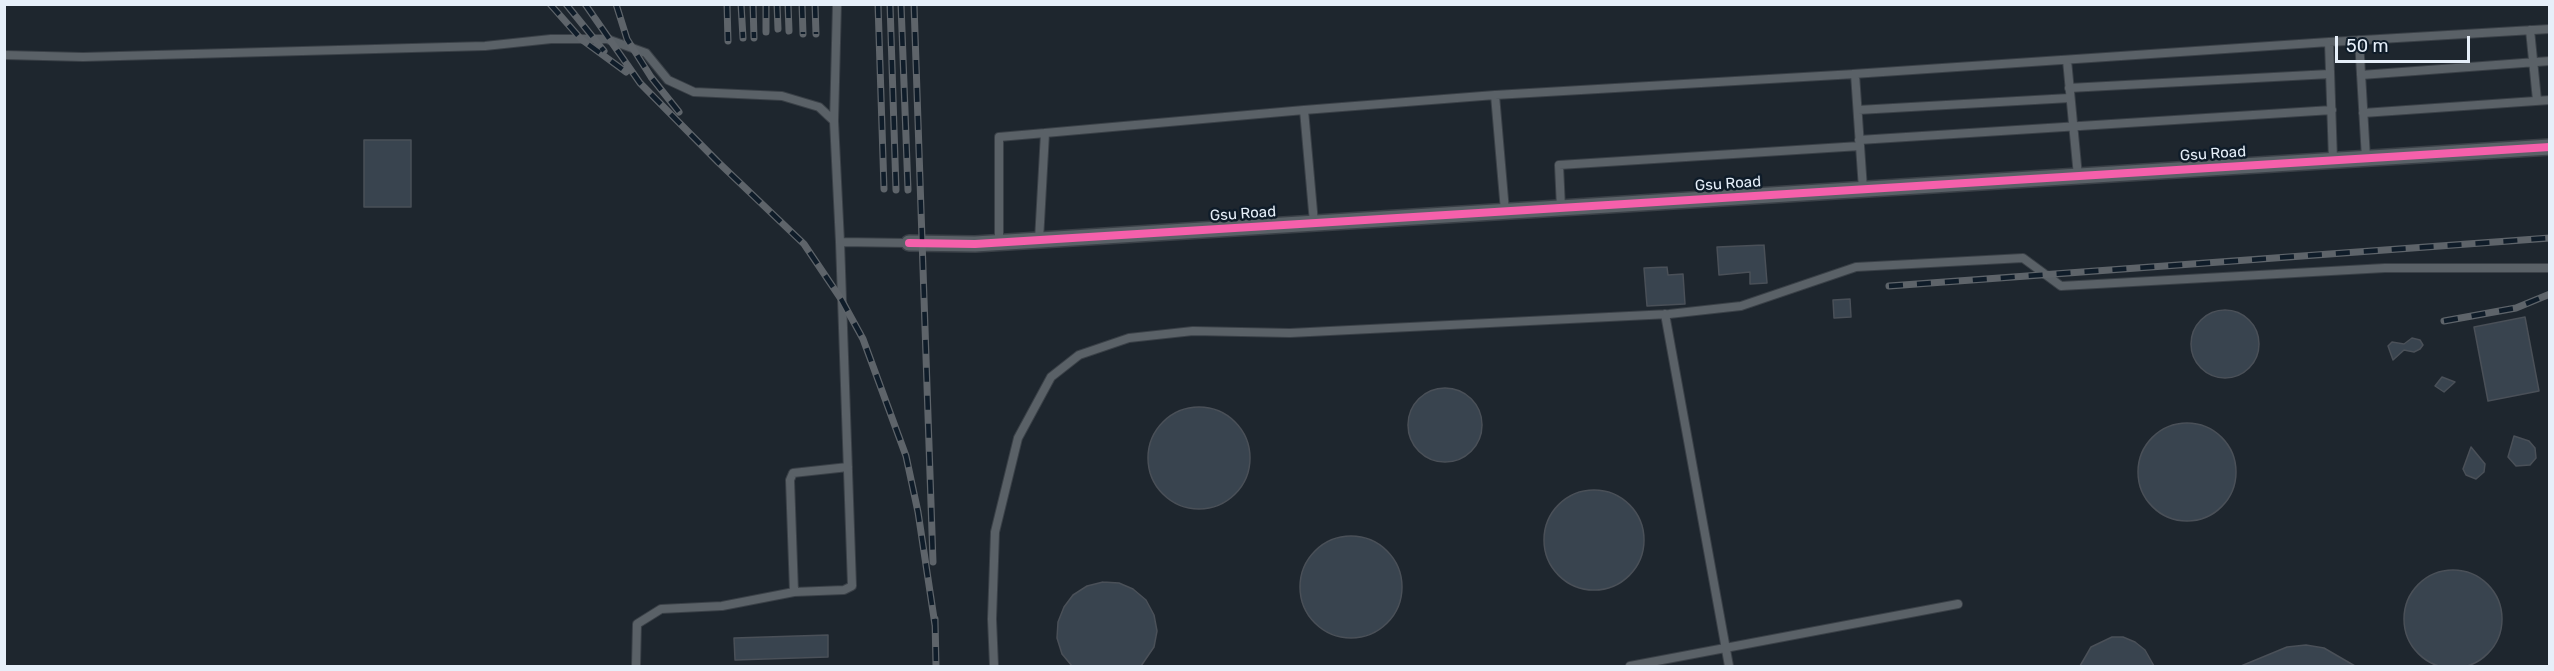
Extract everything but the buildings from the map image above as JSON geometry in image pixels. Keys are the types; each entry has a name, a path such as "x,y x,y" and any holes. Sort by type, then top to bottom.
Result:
{"street":[{"name":"Gsu Road","path":"909,243 999,243 2550,147"}],"lane":[{"path":"636,666 637,624 661,609 722,606 794,592 844,590 852,586 834,121 837,4"},
{"path":"999,243 999,137 1495,95 2550,29"},
{"path":"2530,30 2537,100"},
{"path":"4,55 82,57 485,46 551,39 607,39 646,53 668,80 694,92 782,96 819,107 834,121"},
{"path":"2360,40 2366,158"},
{"path":"2329,42 2333,160"},
{"path":"2067,60 2078,176"},
{"path":"2361,75 2550,61"},
{"path":"1853,74 1856,74 1863,189"},
{"path":"2069,88 2330,74"},
{"path":"1495,95 1505,211"},
{"path":"1858,110 2070,98"},
{"path":"2363,113 2550,99"},
{"path":"1304,110 1314,223"},
{"path":"1561,208 1559,165 2073,126 2332,111"},
{"path":"1039,240 1045,133"},
{"path":"840,242 909,243"},
{"path":"994,666 992,619 995,532 1018,438 1051,377 1079,355 1129,338 1192,331 1290,333 1665,314 1741,306 1856,267 1999,259 2023,258 2061,286 2385,268 2550,268"},
{"path":"1665,314 1729,666"},
{"path":"794,592 790,480 792,472 848,466"},
{"path":"1630,666 1958,604"}],"railway":[{"path":"550,4 581,39 626,72"},
{"path":"566,4 604,51"},
{"path":"585,4 640,83 804,244 841,299 863,339 906,456 918,512 935,625"},
{"path":"616,4 627,39 651,77 679,112"},
{"path":"727,4 728,41"},
{"path":"741,4 743,38"},
{"path":"753,4 754,38"},
{"path":"766,4 766,32"},
{"path":"777,4 778,29"},
{"path":"788,4 789,31"},
{"path":"802,4 803,34"},
{"path":"815,4 816,34"},
{"path":"878,4 884,189"},
{"path":"890,4 896,190"},
{"path":"901,4 908,190"},
{"path":"914,4 933,562"},
{"path":"1889,286 2550,238"},
{"path":"2444,321 2516,308 2550,294"},
{"path":"935,619 936,666"}],"cycle path":[{"path":"909,243 975,244 2550,147"}]}
